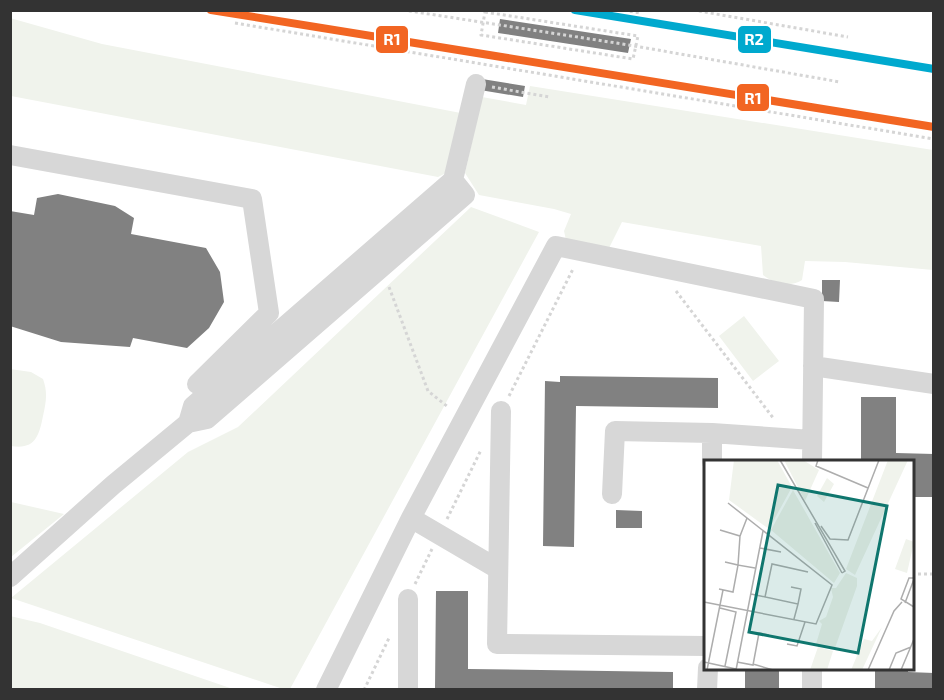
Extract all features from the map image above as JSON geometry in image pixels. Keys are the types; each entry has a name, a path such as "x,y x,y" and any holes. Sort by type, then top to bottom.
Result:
{"street":[{"path":"188,423 193,405 453,180 484,85"},
{"path":"10,155 252,199 268,313 197,384"},
{"path":"10,577 113,485 188,423 207,419 465,195 453,180"},
{"path":"326,690 411,518 556,246 814,299 812,460"},
{"path":"813,366 933,384"},
{"path":"501,411 497,644 704,646"},
{"path":"612,494 615,431 712,433 812,440"},
{"path":"712,433 712,460"},
{"path":"411,518 498,569"},
{"path":"408,599 408,690"},
{"path":"707,690 708,670"},
{"path":"812,670 812,690"}],"path":[{"path":"403,10 840,82"},
{"path":"624,10 639,13 640,10"},
{"path":"693,10 848,37"},
{"path":"485,12 638,36 636,47 633,59 481,35 485,12"},
{"path":"235,22 933,139"},
{"path":"484,85 549,97"},
{"path":"382,268 428,391 463,418"},
{"path":"658,268 789,438"},
{"path":"501,411 573,269"},
{"path":"408,599 485,442"},
{"path":"914,574 933,574"},
{"path":"364,690 393,629"}],"shaded area":[{"path":"10,18 102,44 466,114 456,168 438,177 11,96"},
{"path":"530,86 933,150 933,270 845,262 805,261 802,280 787,284 776,282 763,275 761,246 622,222 609,248 566,240 564,231 571,214 479,195 465,173 482,97 526,105"},
{"path":"471,207 539,232 290,689 283,689 11,598 188,452 238,427"},
{"path":"744,316 779,361 753,381 719,336"},
{"path":"10,369 31,372 43,379 46,389 46,402 40,430 35,440 26,446 11,446"},
{"path":"10,502 64,514 11,557"},
{"path":"10,616 40,623 233,689 11,689"}],"building":[{"path":"500,19 631,39 628,53 498,33"},
{"path":"482,79 525,86 523,97 480,90"},
{"path":"58,194 115,206 134,218 131,234 206,248 220,272 224,302 209,328 187,348 133,338 130,347 61,342 10,326 10,211 34,215 37,198"},
{"path":"822,280 840,280 839,302 822,301"},
{"path":"560,376 718,378 718,408 576,406 574,547 543,546 545,381 560,382"},
{"path":"861,397 896,397 896,453 934,454 934,497 914,497 914,460 861,460"},
{"path":"616,510 642,511 642,528 616,528"},
{"path":"436,591 468,591 468,669 673,672 673,690 435,688"},
{"path":"745,670 779,670 779,690 745,690"},
{"path":"875,670 934,673 934,690 875,690"}],"transit line":[{"name":"R1","path":"211,10 934,127"},
{"name":"R2","path":"575,10 934,69"}]}
